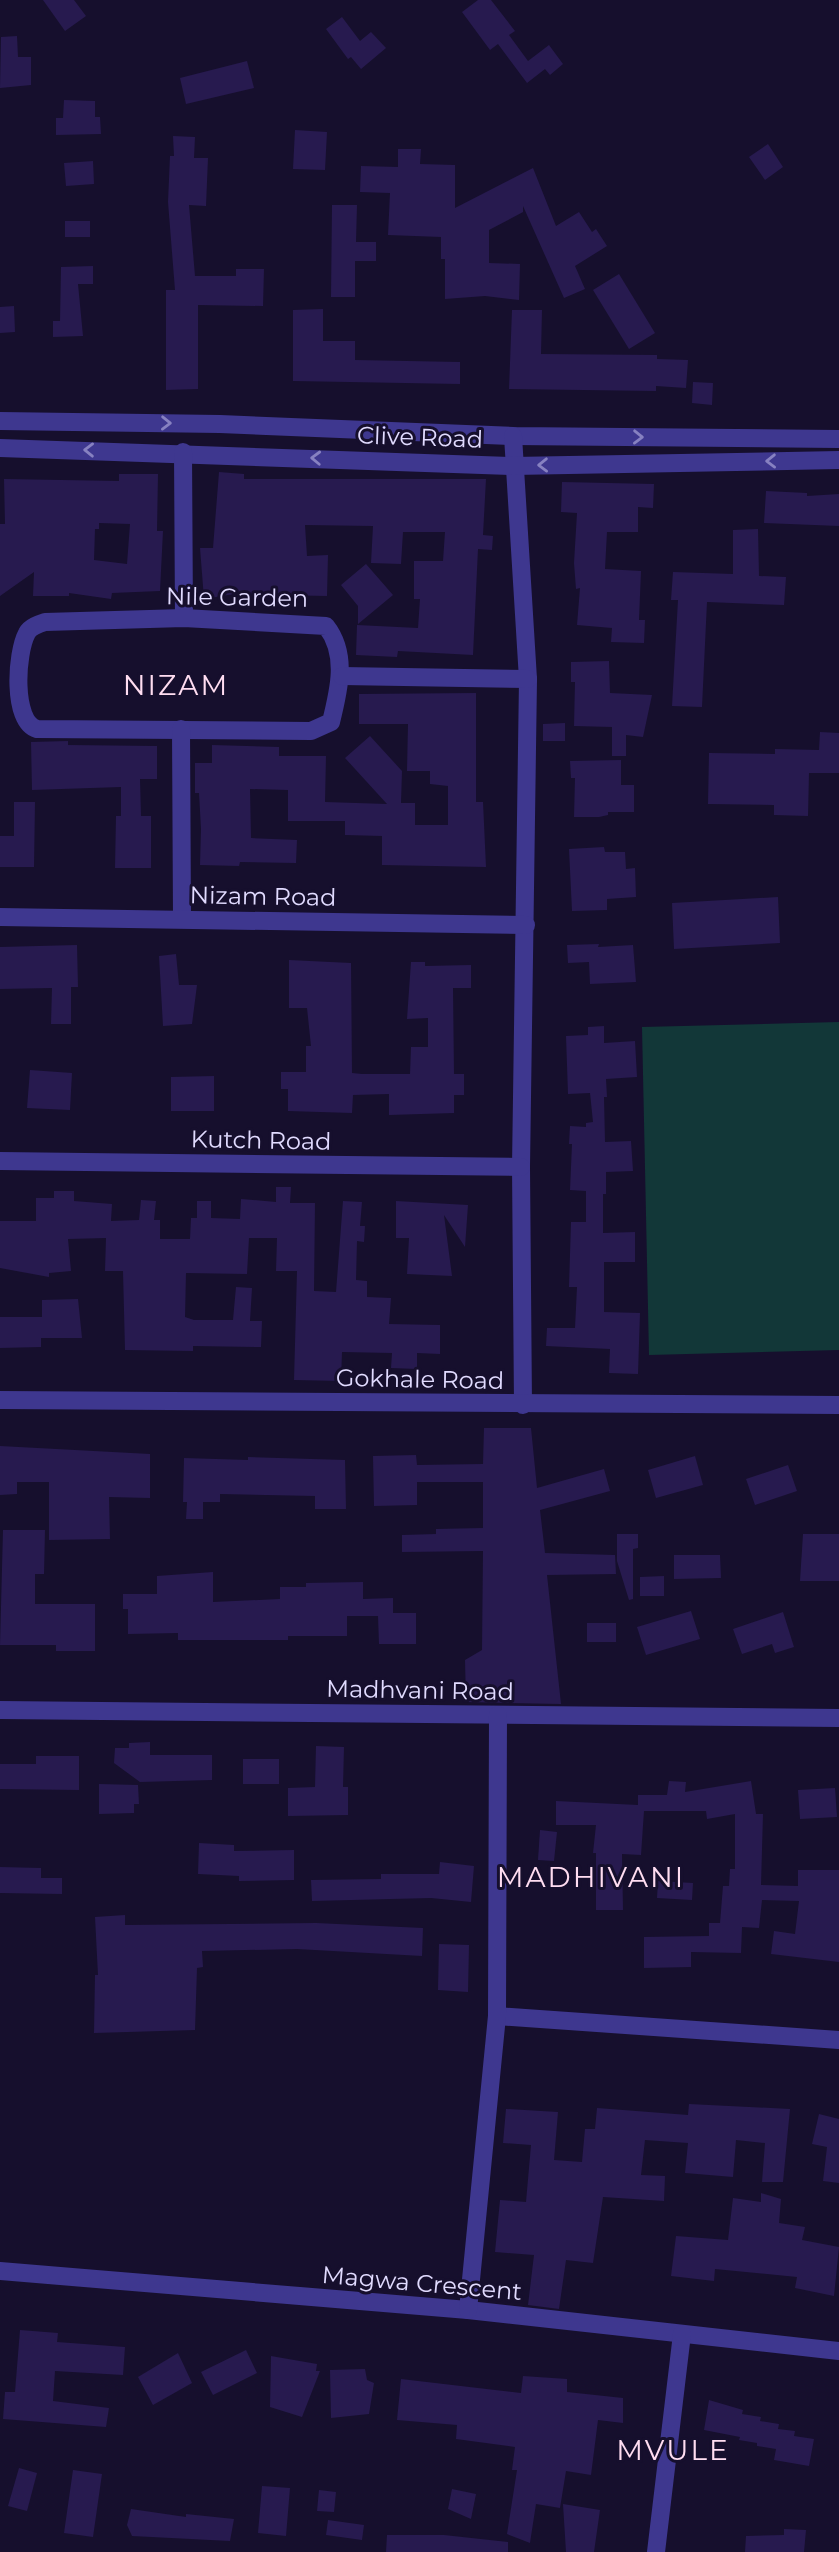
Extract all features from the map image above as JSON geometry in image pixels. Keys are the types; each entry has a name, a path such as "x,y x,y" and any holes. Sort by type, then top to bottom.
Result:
{"street":[{"name":"Clive Road","path":"0,421 220,424 513,436 839,439"},
{"path":"220,424 222,454"},
{"path":"513,436 528,679 521,1167 523,1405"},
{"name":"Clive Road","path":"0,448 183,452 513,466 839,460"},
{"path":"183,452 184,618"},
{"name":"Nile Garden","path":"184,618 318,623 332,633 342,676 331,722 311,732 30,727 9,677 27,632 45,622 184,618"},
{"path":"342,676 528,679"},
{"path":"181,729 182,919"},
{"name":"Nizam Road","path":"0,917 526,925"},
{"name":"Kutch Road","path":"0,1161 521,1167"},
{"name":"Gokhale Road","path":"0,1400 839,1405"},
{"name":"Madhvani Road","path":"0,1710 839,1718"},
{"path":"468,2310 497,2016 498,1715"},
{"path":"497,2016 839,2040"},
{"name":"Magwa Crescent","path":"0,2271 468,2310 839,2351"},
{"path":"656,2552 682,2334"}],"green space":[{"path":"839,1022 839,1350 649,1355 642,1027"}],"building":[{"path":"43,0 74,0 86,16 65,31"},
{"path":"478,0 491,0 515,31 509,35 528,61 549,45 563,64 550,75 545,69 527,83 498,44 490,50 462,12"},
{"path":"342,17 360,41 371,32 386,48 361,69 351,57 348,59 326,29"},
{"path":"17,36 18,57 31,57 31,85 0,88 1,37"},
{"path":"247,61 254,88 186,104 180,78"},
{"path":"64,100 95,101 95,117 100,117 101,134 56,135 56,118 63,118"},
{"path":"295,130 327,132 325,170 293,169"},
{"path":"173,136 195,137 194,158 208,158 206,206 189,205 195,276 236,276 236,269 264,269 263,306 198,305 198,389 166,390 166,290 175,290 168,202 170,156 174,156"},
{"path":"768,144 783,167 765,180 749,157"},
{"path":"398,149 421,149 420,164 455,165 455,208 533,168 556,226 579,212 592,232 596,229 607,246 575,266 585,289 564,298 523,206 523,212 489,230 489,263 520,264 519,300 485,296 445,299 445,259 441,259 441,237 388,235 390,193 360,192 361,166 398,167"},
{"path":"93,161 94,184 66,186 64,163"},
{"path":"332,205 357,205 356,242 376,242 376,261 355,261 355,297 331,297"},
{"path":"65,221 90,221 90,237 65,237"},
{"path":"93,266 93,284 78,284 83,336 53,337 53,321 60,321 61,267"},
{"path":"619,274 655,333 629,349 593,290"},
{"path":"14,306 15,332 0,333 0,307"},
{"path":"323,309 323,341 355,341 355,360 460,362 460,384 293,381 293,310"},
{"path":"512,310 542,310 541,354 657,355 657,359 688,360 686,388 656,386 656,391 509,389"},
{"path":"693,382 713,383 712,405 692,403"},
{"path":"219,472 244,474 244,479 486,479 483,535 493,536 492,550 478,549 473,655 398,651 397,657 356,655 357,625 418,628 420,599 414,599 414,561 443,561 445,532 403,532 401,564 371,563 373,526 305,525 307,556 328,555 327,596 234,594 204,599 200,548 213,548"},
{"path":"119,474 158,474 157,531 163,531 160,591 112,593 111,599 69,593 69,596 33,596 34,572 0,596 0,524 5,524 4,479 119,481","holes":["99,523 130,524 127,564 94,560 95,529 99,529"]},
{"path":"562,482 654,484 653,508 638,507 638,532 607,532 605,569 641,571 639,620 645,620 644,643 611,642 612,628 577,625 580,588 576,589 574,563 577,513 561,512"},
{"path":"766,491 807,493 807,496 839,494 839,526 764,523"},
{"path":"758,529 759,576 786,577 784,605 707,602 702,707 672,706 678,600 671,600 673,572 733,574 733,530"},
{"path":"366,564 393,595 358,624 358,606 341,585"},
{"path":"609,661 610,693 652,695 643,737 626,735 626,756 612,756 612,727 574,726 575,682 571,682 571,662"},
{"path":"476,693 476,802 483,802 486,867 382,865 382,836 345,835 345,821 288,821 288,790 250,789 251,838 297,840 296,863 240,862 239,866 200,865 201,829 199,793 195,793 195,763 212,763 212,745 279,747 279,756 326,756 325,802 387,804 345,758 370,736 402,771 401,803 415,803 415,825 448,825 448,786 430,784 430,771 407,771 408,724 359,724 359,694"},
{"path":"565,723 565,741 543,741 543,724"},
{"path":"820,732 839,733 839,773 809,773 808,816 774,815 774,805 708,804 709,753 775,754 775,749 819,750"},
{"path":"68,741 68,745 157,746 157,779 140,779 141,816 151,816 151,868 115,868 116,816 121,816 121,787 32,790 31,742"},
{"path":"621,760 621,785 634,785 634,812 608,812 608,815 599,817 574,817 575,778 571,778 570,761"},
{"path":"14,802 35,802 34,867 0,867 0,836 14,836"},
{"path":"604,847 605,852 625,852 626,869 635,868 636,897 607,899 607,910 572,911 569,849"},
{"path":"778,897 780,943 674,949 672,903"},
{"path":"599,944 598,947 633,945 636,982 590,984 589,962 568,963 567,945"},
{"path":"77,945 78,987 71,987 71,1024 51,1024 52,988 0,989 0,947"},
{"path":"176,954 179,985 197,985 192,1024 163,1026 159,956"},
{"path":"289,960 351,963 352,1073 362,1074 410,1074 411,1047 428,1047 428,1018 407,1019 411,962 425,962 425,966 471,965 471,988 453,988 454,1074 464,1074 464,1095 454,1095 454,1113 389,1115 389,1094 353,1095 352,1113 288,1111 288,1089 281,1089 281,1072 306,1072 306,1046 311,1046 307,1008 289,1008"},
{"path":"604,1026 604,1043 635,1041 637,1077 606,1079 605,1142 631,1141 633,1171 606,1172 603,1233 635,1232 635,1262 604,1262 604,1312 640,1313 638,1374 609,1373 610,1349 546,1346 547,1328 575,1328 577,1287 569,1287 571,1222 586,1222 586,1191 570,1190 570,1126 586,1127 586,1123 593,1122 590,1093 568,1094 566,1036 588,1035 588,1027"},
{"path":"30,1070 72,1073 70,1110 27,1108"},
{"path":"214,1076 214,1111 171,1111 171,1077"},
{"path":"276,1187 291,1187 290,1203 315,1203 314,1291 336,1292 343,1201 362,1202 360,1226 365,1226 364,1242 357,1241 356,1280 367,1281 367,1297 391,1298 389,1324 440,1325 440,1354 417,1353 417,1369 391,1368 392,1353 342,1352 341,1381 294,1380 297,1271 276,1271 277,1238 249,1238 247,1274 186,1273 185,1317 194,1320 233,1320 236,1287 252,1288 250,1321 262,1321 261,1347 193,1346 193,1351 125,1350 123,1271 105,1271 106,1238 68,1239 71,1271 49,1273 49,1277 0,1268 0,1221 36,1221 36,1198 54,1198 54,1191 74,1191 74,1201 112,1204 111,1221 139,1220 141,1200 156,1201 154,1220 160,1220 160,1239 190,1239 191,1218 197,1218 197,1201 211,1201 211,1218 240,1219 241,1199 276,1202"},
{"path":"396,1201 468,1205 465,1247 444,1215 452,1276 407,1274 409,1238 396,1238"},
{"path":"78,1299 82,1338 41,1338 41,1347 0,1348 0,1317 42,1317 42,1300"},
{"path":"484,1428 531,1428 537,1488 604,1469 610,1491 540,1510 545,1553 615,1555 616,1574 547,1575 561,1704 466,1702 465,1660 482,1650 483,1551 402,1552 402,1535 436,1534 436,1529 483,1528 483,1482 417,1482 417,1505 374,1506 373,1456 416,1455 417,1465 483,1464"},
{"path":"0,1446 150,1454 150,1498 109,1497 110,1539 49,1540 49,1482 17,1482 17,1494 0,1495"},
{"path":"695,1456 703,1485 656,1498 648,1470"},
{"path":"248,1457 345,1460 346,1509 315,1509 315,1496 220,1494 220,1502 203,1502 203,1519 186,1519 187,1502 183,1502 184,1458 248,1460"},
{"path":"788,1465 797,1491 755,1505 746,1479"},
{"path":"3,1530 45,1530 44,1574 35,1574 35,1604 95,1604 95,1651 56,1651 56,1645 0,1645"},
{"path":"617,1534 638,1534 638,1548 633,1549 633,1599 629,1600 617,1561"},
{"path":"803,1534 839,1534 839,1581 800,1581"},
{"path":"674,1555 720,1555 721,1578 674,1579"},
{"path":"213,1572 213,1602 280,1599 280,1587 306,1587 306,1583 363,1582 363,1599 393,1598 393,1613 416,1613 416,1644 379,1644 378,1616 347,1616 347,1636 288,1636 288,1640 178,1640 178,1633 128,1634 128,1609 123,1609 123,1594 157,1594 157,1576"},
{"path":"664,1576 664,1596 640,1596 640,1577"},
{"path":"691,1611 700,1639 646,1655 637,1627"},
{"path":"783,1612 794,1647 775,1653 772,1644 742,1654 733,1629"},
{"path":"587,1623 616,1623 616,1642 587,1642"},
{"path":"150,1742 150,1755 212,1755 212,1780 140,1782 114,1763 115,1748 129,1748 129,1743"},
{"path":"316,1746 344,1747 343,1787 348,1787 348,1815 288,1816 288,1788 315,1787"},
{"path":"36,1756 79,1756 79,1790 0,1789 0,1764 36,1764"},
{"path":"243,1759 279,1759 279,1784 243,1784"},
{"path":"669,1781 686,1782 685,1792 751,1781 756,1814 763,1814 761,1885 798,1886 798,1870 839,1870 839,1962 771,1954 774,1931 795,1934 799,1901 762,1900 759,1928 742,1927 741,1953 691,1952 691,1967 644,1968 644,1937 709,1936 709,1923 720,1923 723,1886 729,1886 730,1869 735,1869 735,1814 707,1819 706,1811 644,1811 641,1855 622,1854 623,1910 596,1910 596,1853 593,1853 596,1825 556,1825 556,1801 638,1805 638,1795 667,1795"},
{"path":"99,1784 138,1785 139,1804 134,1804 134,1813 99,1814"},
{"path":"835,1788 837,1817 800,1819 798,1790"},
{"path":"540,1830 557,1832 554,1861 538,1860"},
{"path":"199,1843 234,1845 234,1851 294,1850 294,1880 239,1881 239,1876 198,1874"},
{"path":"440,1862 474,1866 471,1902 431,1898 312,1901 311,1880 381,1879 381,1874 439,1874"},
{"path":"0,1867 41,1868 41,1878 62,1878 62,1894 0,1893"},
{"path":"658,1881 693,1883 692,1900 657,1898"},
{"path":"125,1915 125,1925 316,1923 423,1928 422,1956 297,1949 202,1951 203,1967 197,1968 195,2030 94,2033 95,1975 98,1975 95,1917"},
{"path":"439,1944 469,1945 468,1992 438,1990"},
{"path":"689,2104 790,2109 783,2182 762,2182 765,2143 736,2140 733,2177 685,2173 688,2143 645,2140 641,2175 665,2176 664,2201 603,2197 593,2263 566,2260 559,2309 528,2305 534,2255 495,2252 500,2200 526,2202 531,2145 503,2143 506,2109 558,2112 554,2160 582,2162 585,2129 595,2129 597,2108 688,2115"},
{"path":"819,2114 839,2119 839,2183 823,2181 827,2147 812,2144"},
{"path":"761,2193 781,2199 779,2223 805,2227 802,2240 839,2247 834,2296 795,2288 797,2277 715,2269 714,2281 671,2276 676,2236 728,2240 733,2198 761,2202"},
{"path":"20,2330 58,2333 57,2342 125,2347 123,2375 55,2371 53,2401 109,2408 106,2427 3,2419 5,2392 15,2392"},
{"path":"246,2350 257,2373 213,2395 201,2372"},
{"path":"178,2353 192,2383 153,2405 138,2377"},
{"path":"271,2356 317,2364 316,2371 320,2371 302,2417 270,2407"},
{"path":"365,2369 367,2380 374,2383 369,2414 331,2418 330,2370"},
{"path":"523,2376 567,2379 567,2392 623,2398 623,2423 598,2420 591,2475 566,2471 560,2508 536,2504 530,2543 507,2534 517,2470 512,2470 515,2447 456,2439 457,2425 397,2420 401,2379 521,2393"},
{"path":"709,2400 743,2410 742,2414 761,2417 760,2421 779,2424 778,2429 795,2431 794,2436 814,2439 809,2466 774,2460 776,2449 739,2440 740,2437 704,2430"},
{"path":"19,2468 37,2473 27,2511 8,2506"},
{"path":"73,2470 102,2474 93,2537 64,2533"},
{"path":"262,2486 290,2488 286,2536 258,2533"},
{"path":"452,2489 476,2494 471,2519 448,2509"},
{"path":"319,2490 336,2492 334,2512 317,2511"},
{"path":"563,2504 600,2510 594,2552 566,2552"},
{"path":"131,2509 186,2517 186,2514 234,2519 230,2541 132,2536 127,2525"},
{"path":"328,2520 364,2525 362,2540 326,2535"},
{"path":"784,2529 806,2530 804,2552 745,2552 746,2536 784,2535"},
{"path":"387,2535 444,2535 508,2542 508,2552 386,2552"}],"district":[{"name":"NIZAM","path":"176,685"},
{"name":"MADHIVANI","path":"591,1877"},
{"name":"MVULE","path":"673,2450"}]}
